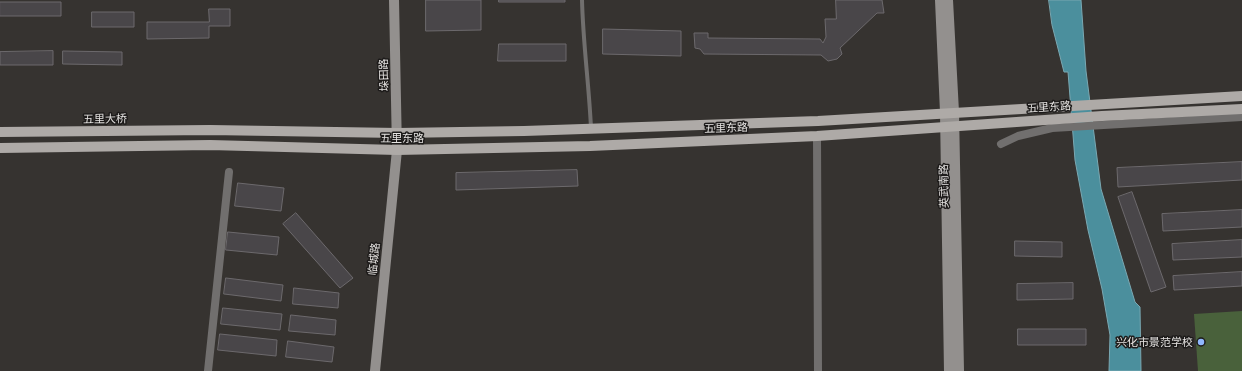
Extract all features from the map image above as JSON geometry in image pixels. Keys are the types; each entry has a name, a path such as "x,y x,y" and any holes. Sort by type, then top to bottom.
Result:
{"main road":[{"name":"垛田路","path":"394,0 398,133 397,150"},
{"name":"英武南路","path":"940,0 950,112"},
{"name":"英武南路","path":"948,0 950,112 949,371"},
{"name":"五里东路","path":"210,130 398,133 818,121 950,112 1104,105 1242,96"},
{"name":"五里东路","path":"0,148 210,146 397,150 590,146 817,136 1041,120 1101,121 1242,109"},
{"name":"英武南路","path":"950,126 959,371"},
{"name":"五里大桥","path":"0,132 210,130"},
{"name":"临城路","path":"375,371 397,150"}],"street":[{"path":"1001,144 1018,136 1052,128 1101,121 1242,117"},
{"path":"817,136 818,371"},
{"path":"208,371 229,172"}],"lane":[{"path":"582,0 591,128"}],"green space":[{"path":"1242,311 1242,371 1198,371 1194,314"}],"water":[{"path":"1049,0 1081,0 1086,71 1101,189 1135,302 1140,307 1141,371 1109,371 1110,335 1075,160 1068,72 1064,72 1052,25"}],"building":[{"path":"426,0 481,0 481,30 426,31"},
{"path":"499,0 565,0 565,2 499,2"},
{"path":"836,0 882,0 884,13 877,13 840,48 842,54 837,59 828,61 821,55 704,54 700,49 695,48 694,33 708,33 708,38 820,39 823,43 826,37 825,19 836,19"},
{"path":"0,2 61,2 61,16 0,16"},
{"path":"209,9 230,9 230,26 209,26 209,38 147,39 147,22 209,22"},
{"path":"92,12 134,12 134,27 92,27"},
{"path":"603,29 681,31 681,56 603,54"},
{"path":"499,44 566,44 566,61 498,61"},
{"path":"53,51 53,65 0,65 0,52"},
{"path":"63,51 122,52 122,65 63,64"},
{"path":"1242,162 1242,180 1118,187 1117,168"},
{"path":"577,170 578,186 456,190 456,173"},
{"path":"238,183 284,188 281,211 235,206"},
{"path":"1132,192 1166,287 1151,292 1118,197"},
{"path":"1242,210 1242,227 1163,231 1162,214"},
{"path":"296,213 353,278 340,288 283,224"},
{"path":"228,232 279,237 277,255 226,250"},
{"path":"1242,240 1242,257 1173,260 1172,244"},
{"path":"1015,241 1062,242 1062,257 1015,256"},
{"path":"1242,272 1242,286 1174,290 1173,276"},
{"path":"226,278 283,285 281,301 224,294"},
{"path":"1073,283 1073,299 1017,300 1017,284"},
{"path":"294,288 339,293 338,308 293,304"},
{"path":"223,308 282,314 280,330 221,324"},
{"path":"291,315 336,320 335,335 289,331"},
{"path":"1018,329 1086,329 1086,345 1018,345"},
{"path":"220,334 277,340 276,356 218,350"},
{"path":"288,341 334,347 332,362 286,357"}],"place":[{"name":"兴化市景范学校","path":"1201,342"}]}
